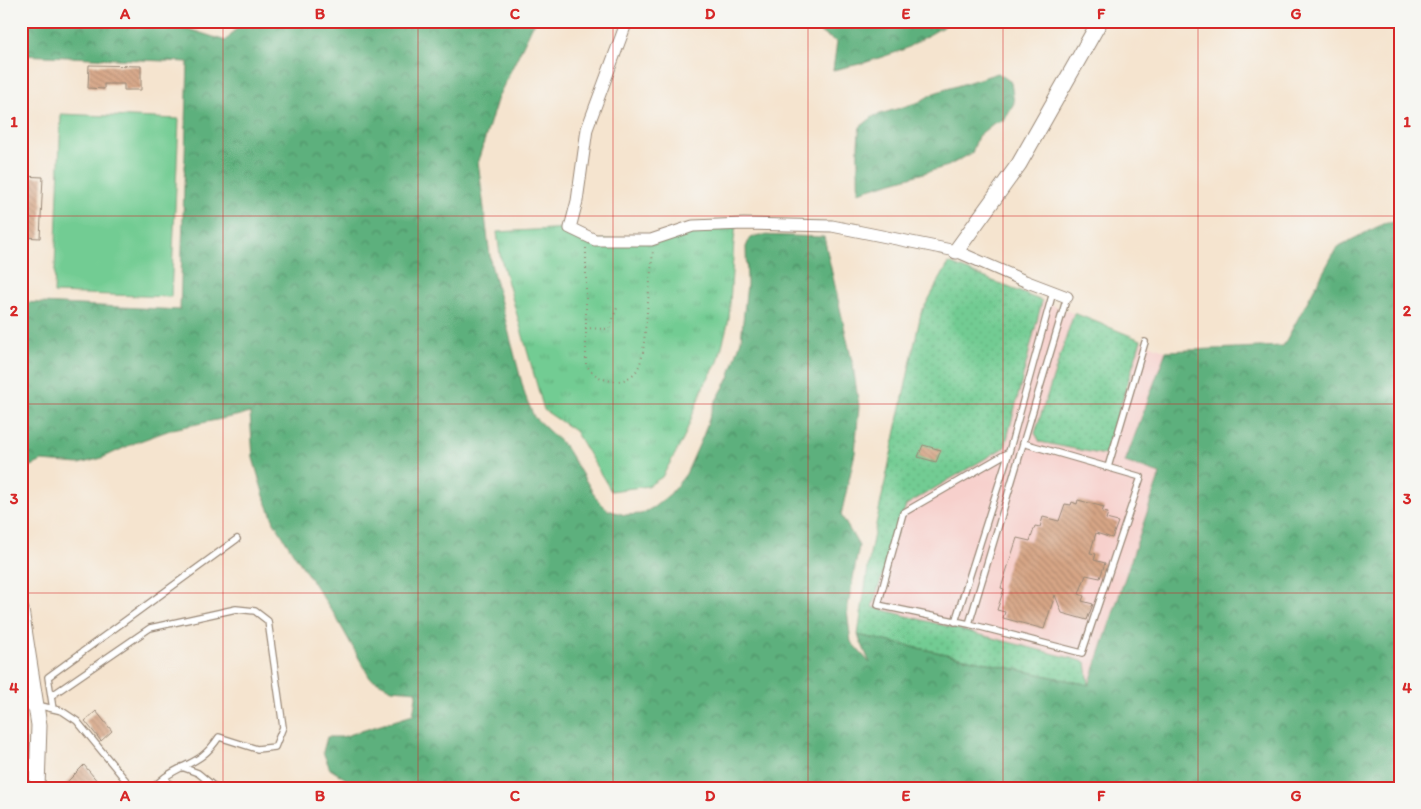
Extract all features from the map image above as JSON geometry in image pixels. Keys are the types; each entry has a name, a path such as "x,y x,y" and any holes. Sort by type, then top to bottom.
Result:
{"street":[{"path":"627,21 588,129 578,201 570,228 595,240 654,239 693,226 744,224 832,226 956,251 1067,297"},
{"path":"956,251 1019,164 1100,21"},
{"path":"21,610 37,705 39,747 37,788"},
{"path":"21,705 37,705"}],"lane":[{"path":"954,622 1009,452 1053,292"},
{"path":"969,624 1067,297"},
{"path":"1108,467 1145,342"},
{"path":"1009,452 902,513 878,605 969,624 1082,653 1141,476 1023,443"},
{"path":"53,709 48,677 237,540"},
{"path":"51,696 150,628 236,609 256,611 268,621 283,727 275,747 257,749 219,737 211,749 200,759 165,777 152,788"},
{"path":"37,705 62,711 77,721 132,788"},
{"path":"182,768 198,773 216,788"},
{"path":"165,777 172,788"}],"path":[{"path":"586,236 586,364 595,376 610,381 626,379 632,376 641,363 654,239"},
{"path":"586,328 609,329 617,308"}],"shaded area":[{"path":"949,263 1166,351 1125,462 1160,474 1089,685 858,635 871,548 921,313"}],"green space":[{"path":"21,21 163,21 226,41 243,21 535,21 498,97 478,161 491,264 525,395 534,417 565,446 597,499 608,510 625,515 641,514 654,507 670,494 686,474 703,436 714,404 729,378 741,340 747,284 746,247 750,238 759,235 824,237 853,366 859,406 855,453 841,515 859,546 847,611 851,642 870,663 858,635 1089,685 1160,474 1125,462 1166,351 1283,346 1337,247 1387,222 1400,222 1400,788 360,788 330,769 323,752 327,737 342,737 413,715 417,691 392,689 370,678 336,617 274,522 253,458 250,413 173,429 137,442 102,458 79,464 42,461 21,471 21,302 180,310 188,62 21,55"},
{"path":"800,21 953,21 903,50 864,63 833,70 837,42"},
{"path":"998,73 1011,82 1014,103 1004,121 994,123 978,136 972,153 948,166 858,192 860,127 874,116 919,102 934,93"},
{"path":"61,114 179,119 171,297 54,293"},
{"path":"736,224 729,319 718,362 704,385 683,440 662,477 648,486 611,491 575,431 544,410 500,255 497,232 570,228 595,240 651,240 693,226"},
{"path":"949,263 1042,301 1005,447 906,505 872,607 1086,662 1089,685 858,635 871,548 921,313"},
{"path":"1074,313 1141,340 1105,455 1040,442 1035,433"}],"building":[{"path":"89,65 141,66 141,90 124,90 124,84 104,84 104,89 88,88"},
{"path":"21,176 43,177 40,238 21,237"},
{"path":"923,445 941,450 936,462 918,457"},
{"path":"1078,500 1104,507 1102,512 1108,513 1106,519 1118,522 1112,538 1096,533 1090,553 1096,554 1094,560 1105,563 1100,578 1086,575 1079,594 1084,596 1082,601 1093,604 1087,620 1062,613 1055,595 1044,629 1003,618 1005,612 997,610 1004,589 1001,588 1017,538 1030,541 1035,526 1040,527 1043,517 1059,521 1065,504 1071,505 1072,502 1077,504"},
{"path":"96,711 112,731 101,741 85,721"},
{"path":"84,765 103,788 61,788"}]}
